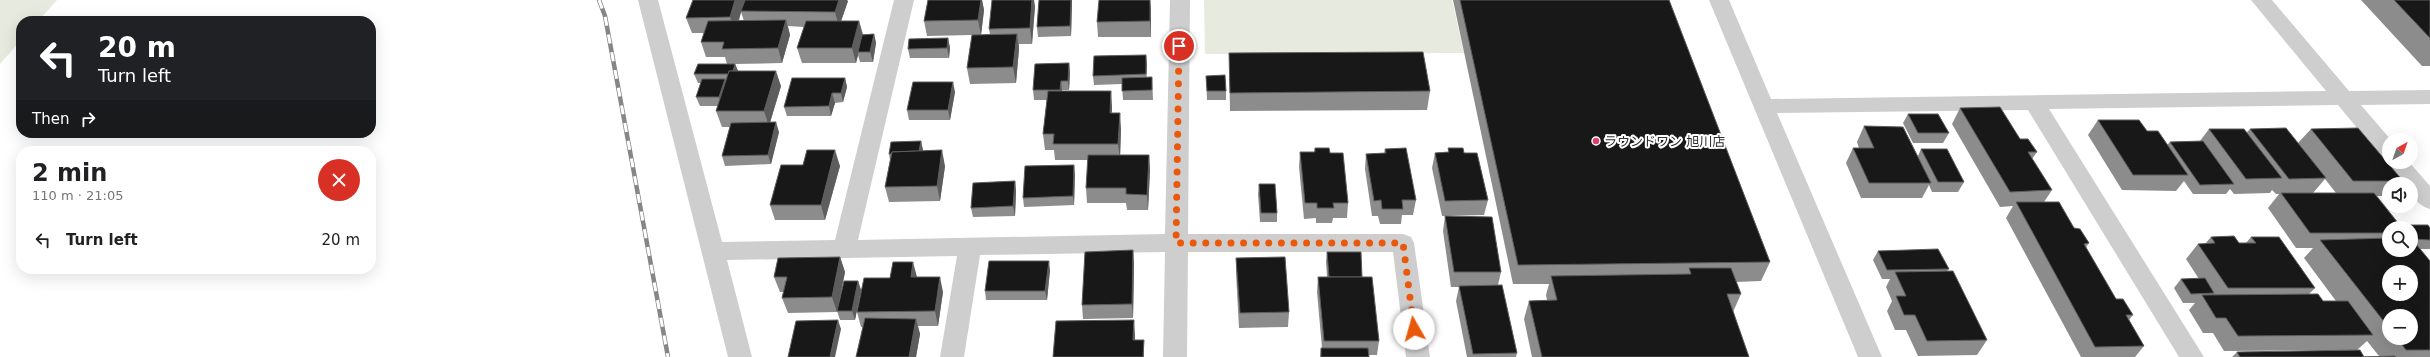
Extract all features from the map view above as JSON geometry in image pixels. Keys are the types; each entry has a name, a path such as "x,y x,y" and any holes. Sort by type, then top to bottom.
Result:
{"street":[{"path":"648,0 740,357"},
{"path":"845,248 904,0"},
{"path":"1175,357 1180,0"},
{"path":"1719,0 1870,357"},
{"path":"2261,0 2382,144"},
{"path":"1763,106 2430,97"},
{"path":"2034,103 2192,357"},
{"path":"2403,169 2430,201"},
{"path":"712,251 1176,243 1403,243 1418,357"},
{"path":"952,357 970,247"}],"shaded area":[{"path":"0,0 57,0 43,16 16,16 16,46 0,64"},
{"path":"1204,0 1452,0 1464,53 1205,54"}],"building":[{"path":"693,0 735,0 730,17 686,18"},
{"path":"745,0 839,0 835,12 741,11"},
{"path":"928,0 981,0 978,20 924,21"},
{"path":"992,0 1032,0 1030,28 989,29"},
{"path":"1039,0 1071,0 1070,26 1037,27"},
{"path":"1099,0 1150,0 1150,21 1097,22"},
{"name":"ラウンドワン 旭川店","path":"1460,0 1669,0 1770,262 1518,265"},
{"path":"2394,0 2430,0 2430,38"},
{"path":"786,20 778,48 722,49 724,42 701,42 708,21"},
{"path":"806,21 859,21 852,48 797,48"},
{"path":"874,34 870,52 858,52 862,35"},
{"path":"1017,34 1013,67 967,68 972,35"},
{"path":"948,38 947,48 908,49 909,39"},
{"path":"1423,52 1430,91 1230,93 1229,53"},
{"path":"1146,55 1146,74 1093,76 1094,56"},
{"path":"1069,63 1068,81 1061,81 1060,90 1033,90 1035,64"},
{"path":"698,64 735,64 733,71 729,71 729,74 694,74"},
{"path":"729,71 776,71 764,111 716,111"},
{"path":"1225,75 1226,91 1207,91 1206,76"},
{"path":"1152,77 1152,90 1122,91 1122,78"},
{"path":"792,78 845,78 841,93 832,93 829,106 784,107"},
{"path":"702,79 725,79 719,97 696,97"},
{"path":"913,82 953,82 948,110 907,110"},
{"path":"1048,91 1111,91 1110,113 1120,113 1118,144 1053,144 1054,134 1043,134"},
{"path":"2000,107 2020,139 2028,139 2037,152 2028,152 2052,190 2010,192 1960,108"},
{"path":"1908,114 1938,114 1949,133 1918,133"},
{"path":"2098,120 2139,120 2147,131 2158,131 2188,175 2133,175"},
{"path":"776,122 768,155 722,156 731,123"},
{"path":"1864,126 1903,127 1931,183 1869,183 1853,148 1874,148"},
{"path":"2286,128 2326,178 2289,179 2250,129"},
{"path":"2358,128 2382,156 2382,169 2393,169 2400,177 2382,177 2382,181 2353,181 2311,129"},
{"path":"2209,129 2244,129 2282,178 2246,179"},
{"path":"921,141 919,151 892,152 889,154 891,142"},
{"path":"2203,141 2234,184 2200,185 2170,142"},
{"path":"1315,148 1329,148 1330,153 1343,153 1348,203 1333,203 1334,208 1317,208 1317,203 1305,203 1300,152 1315,152"},
{"path":"1406,148 1416,200 1402,200 1403,209 1382,209 1381,200 1374,201 1366,154 1386,153 1385,149"},
{"path":"1448,148 1463,148 1464,153 1477,153 1488,200 1445,201 1435,153 1449,152"},
{"path":"1921,149 1947,149 1964,182 1938,182"},
{"path":"807,150 835,150 821,205 770,205 781,165 803,165"},
{"path":"942,150 937,186 885,187 892,152"},
{"path":"1088,155 1149,155 1147,195 1126,194 1126,188 1086,188"},
{"path":"1074,165 1073,196 1023,198 1025,166"},
{"path":"1015,181 1013,206 971,208 973,183"},
{"path":"1259,184 1275,184 1277,213 1261,213"},
{"path":"2281,193 2374,193 2382,203 2382,213 2390,213 2396,221 2382,221 2382,233 2310,233"},
{"path":"2016,202 2059,202 2074,228 2080,229 2089,243 2084,244 2116,299 2123,299 2133,315 2126,315 2144,346 2095,347"},
{"path":"1445,216 1492,217 1501,272 1454,272"},
{"path":"2418,225 2428,225 2430,228 2430,240 2418,239"},
{"path":"2234,236 2239,243 2256,243 2251,237 2279,237 2315,288 2228,288 2198,244 2215,243 2211,237"},
{"path":"2382,238 2382,257 2418,257 2418,246 2430,261 2430,350 2406,350 2402,345 2418,345 2418,309 2382,309 2382,319 2320,240"},
{"path":"1938,249 1949,269 1887,270 1878,251"},
{"path":"1133,250 1132,304 1082,305 1085,252"},
{"path":"1327,252 1361,252 1362,277 1329,277"},
{"path":"840,257 832,297 782,298 787,277 774,277 778,258"},
{"path":"1285,257 1289,312 1240,313 1236,258"},
{"path":"989,261 1049,261 1045,291 985,291"},
{"path":"893,262 913,262 911,277 940,277 935,311 857,312 864,278 890,278"},
{"path":"1689,268 1731,268 1741,294 1727,294 1749,357 1542,357 1529,301 1557,300 1551,276 1691,274"},
{"path":"1953,271 1987,340 1927,341 1915,315 1904,315 1896,296 1906,296 1895,272"},
{"path":"1318,277 1372,277 1379,341 1324,341"},
{"path":"2205,278 2214,293 2191,294 2181,279"},
{"path":"844,281 858,281 852,311 837,311"},
{"path":"1502,285 1517,353 1473,354 1459,286"},
{"path":"2318,294 2323,301 2348,301 2373,335 2238,336 2226,318 2216,318 2202,295"},
{"path":"865,318 916,319 909,357 856,357"},
{"path":"838,320 830,357 788,357 796,321"},
{"path":"1134,320 1133,340 1144,340 1143,357 1053,357 1056,321"},
{"path":"1321,348 1368,348 1369,357 1321,357"},
{"path":"2360,350 2364,357 2240,357 2237,352"},
{"path":"2395,356 2396,357 2364,357"}],"railway":[{"path":"599,0 605,16 668,357"}],"place":[{"name":"ラウンドワン 旭川店","path":"1596,141"}],"route":[{"path":"1179,46 1176,243 1403,243 1414,329"}]}
